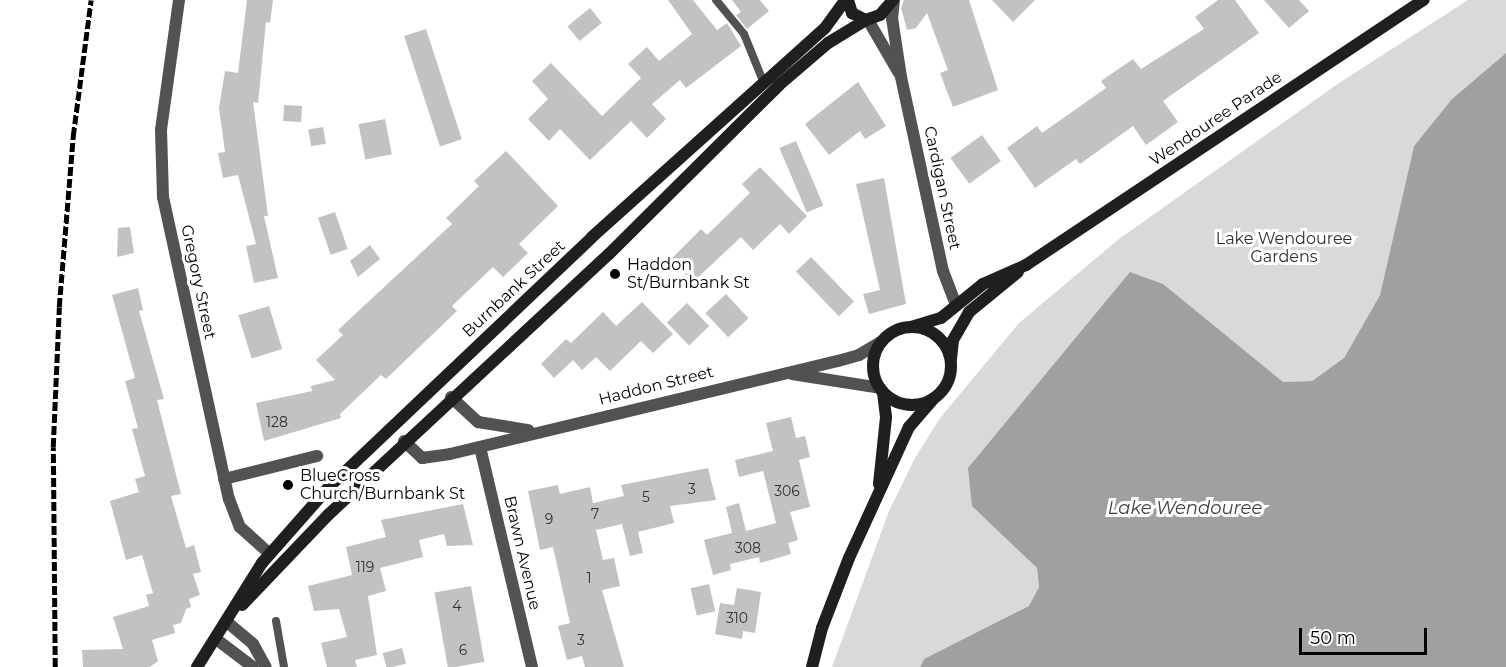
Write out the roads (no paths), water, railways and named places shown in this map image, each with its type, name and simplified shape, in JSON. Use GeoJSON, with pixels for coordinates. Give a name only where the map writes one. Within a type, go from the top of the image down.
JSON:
{"type":"FeatureCollection","features":[{"type":"Feature","properties":{"kind":"main road","name":"Burnbank Street"},"geometry":{"type":"LineString","coordinates":[[197,667],[269,553],[438,382],[763,81],[830,22],[847,0]]}},
{"type":"Feature","properties":{"kind":"main road"},"geometry":{"type":"LineString","coordinates":[[847,0],[852,13],[867,20]]}},
{"type":"Feature","properties":{"kind":"main road","name":"Burnbank Street"},"geometry":{"type":"LineString","coordinates":[[227,622],[311,531],[451,397],[609,254],[795,71],[828,43],[880,15],[893,0]]}},
{"type":"Feature","properties":{"kind":"main road","name":"Wendouree Parade"},"geometry":{"type":"LineString","coordinates":[[950,363],[953,340],[969,312],[1026,265],[1424,0]]}},
{"type":"Feature","properties":{"kind":"main road","name":"Wendouree Parade"},"geometry":{"type":"LineString","coordinates":[[911,327],[941,318],[983,284],[1026,265]]}},
{"type":"Feature","properties":{"kind":"main road"},"geometry":{"type":"LineString","coordinates":[[812,667],[829,610],[909,427],[946,382],[950,363],[938,337],[911,327],[890,333],[882,341],[873,364],[886,417],[878,497]]}},
{"type":"Feature","properties":{"kind":"main road"},"geometry":{"type":"LineString","coordinates":[[438,382],[451,397]]}},
{"type":"Feature","properties":{"kind":"main road"},"geometry":{"type":"LineString","coordinates":[[881,390],[891,399],[913,405],[934,398]]}},
{"type":"Feature","properties":{"kind":"main road"},"geometry":{"type":"LineString","coordinates":[[399,420],[404,441]]}},
{"type":"Feature","properties":{"kind":"street","name":"Gregory Street"},"geometry":{"type":"LineString","coordinates":[[179,0],[161,130],[163,193],[224,478],[240,527],[269,553]]}},
{"type":"Feature","properties":{"kind":"street","name":"Cardigan Street"},"geometry":{"type":"LineString","coordinates":[[893,0],[892,18],[901,77],[943,271],[956,305]]}},
{"type":"Feature","properties":{"kind":"street","name":"Cardigan Street"},"geometry":{"type":"LineString","coordinates":[[867,20],[901,77]]}},
{"type":"Feature","properties":{"kind":"street","name":"Haddon Street"},"geometry":{"type":"LineString","coordinates":[[404,441],[424,458],[480,447],[542,429],[859,355],[882,341]]}},
{"type":"Feature","properties":{"kind":"street","name":"Haddon Street"},"geometry":{"type":"LineString","coordinates":[[779,373],[830,377],[881,390]]}},
{"type":"Feature","properties":{"kind":"street","name":"Haddon Street"},"geometry":{"type":"LineString","coordinates":[[451,397],[478,422],[512,429],[542,429]]}},
{"type":"Feature","properties":{"kind":"street","name":"Brawn Avenue"},"geometry":{"type":"LineString","coordinates":[[480,447],[532,667]]}},
{"type":"Feature","properties":{"kind":"street"},"geometry":{"type":"LineString","coordinates":[[224,478],[317,456]]}},
{"type":"Feature","properties":{"kind":"street"},"geometry":{"type":"LineString","coordinates":[[227,622],[253,644],[266,667]]}},
{"type":"Feature","properties":{"kind":"street"},"geometry":{"type":"LineString","coordinates":[[216,639],[254,667]]}},
{"type":"Feature","properties":{"kind":"lane"},"geometry":{"type":"LineString","coordinates":[[716,0],[744,34],[763,81]]}},
{"type":"Feature","properties":{"kind":"lane"},"geometry":{"type":"LineString","coordinates":[[276,621],[284,667]]}},
{"type":"Feature","properties":{"kind":"water","name":"Lake Wendouree"},"geometry":{"type":"Polygon","coordinates":[[[1506,53],[1506,667],[920,667],[924,659],[1029,606],[1039,587],[1037,568],[972,506],[968,468],[1130,272],[1163,284],[1283,382],[1312,381],[1344,358],[1380,295],[1414,146],[1452,99],[1506,53]]]}},
{"type":"Feature","properties":{"kind":"railway"},"geometry":{"type":"LineString","coordinates":[[55,667],[53,447],[59,307],[73,136],[91,0]]}},
{"type":"Feature","properties":{"kind":"place","name":"Haddon St/Burnbank St"},"geometry":{"type":"Point","coordinates":[615,274]}},
{"type":"Feature","properties":{"kind":"place","name":"BlueCross Church/Burnbank St"},"geometry":{"type":"Point","coordinates":[288,485]}},
{"type":"Feature","properties":{"kind":"park label","name":"Lake Wendouree Gardens"},"geometry":{"type":"Point","coordinates":[1284,248]}}]}
